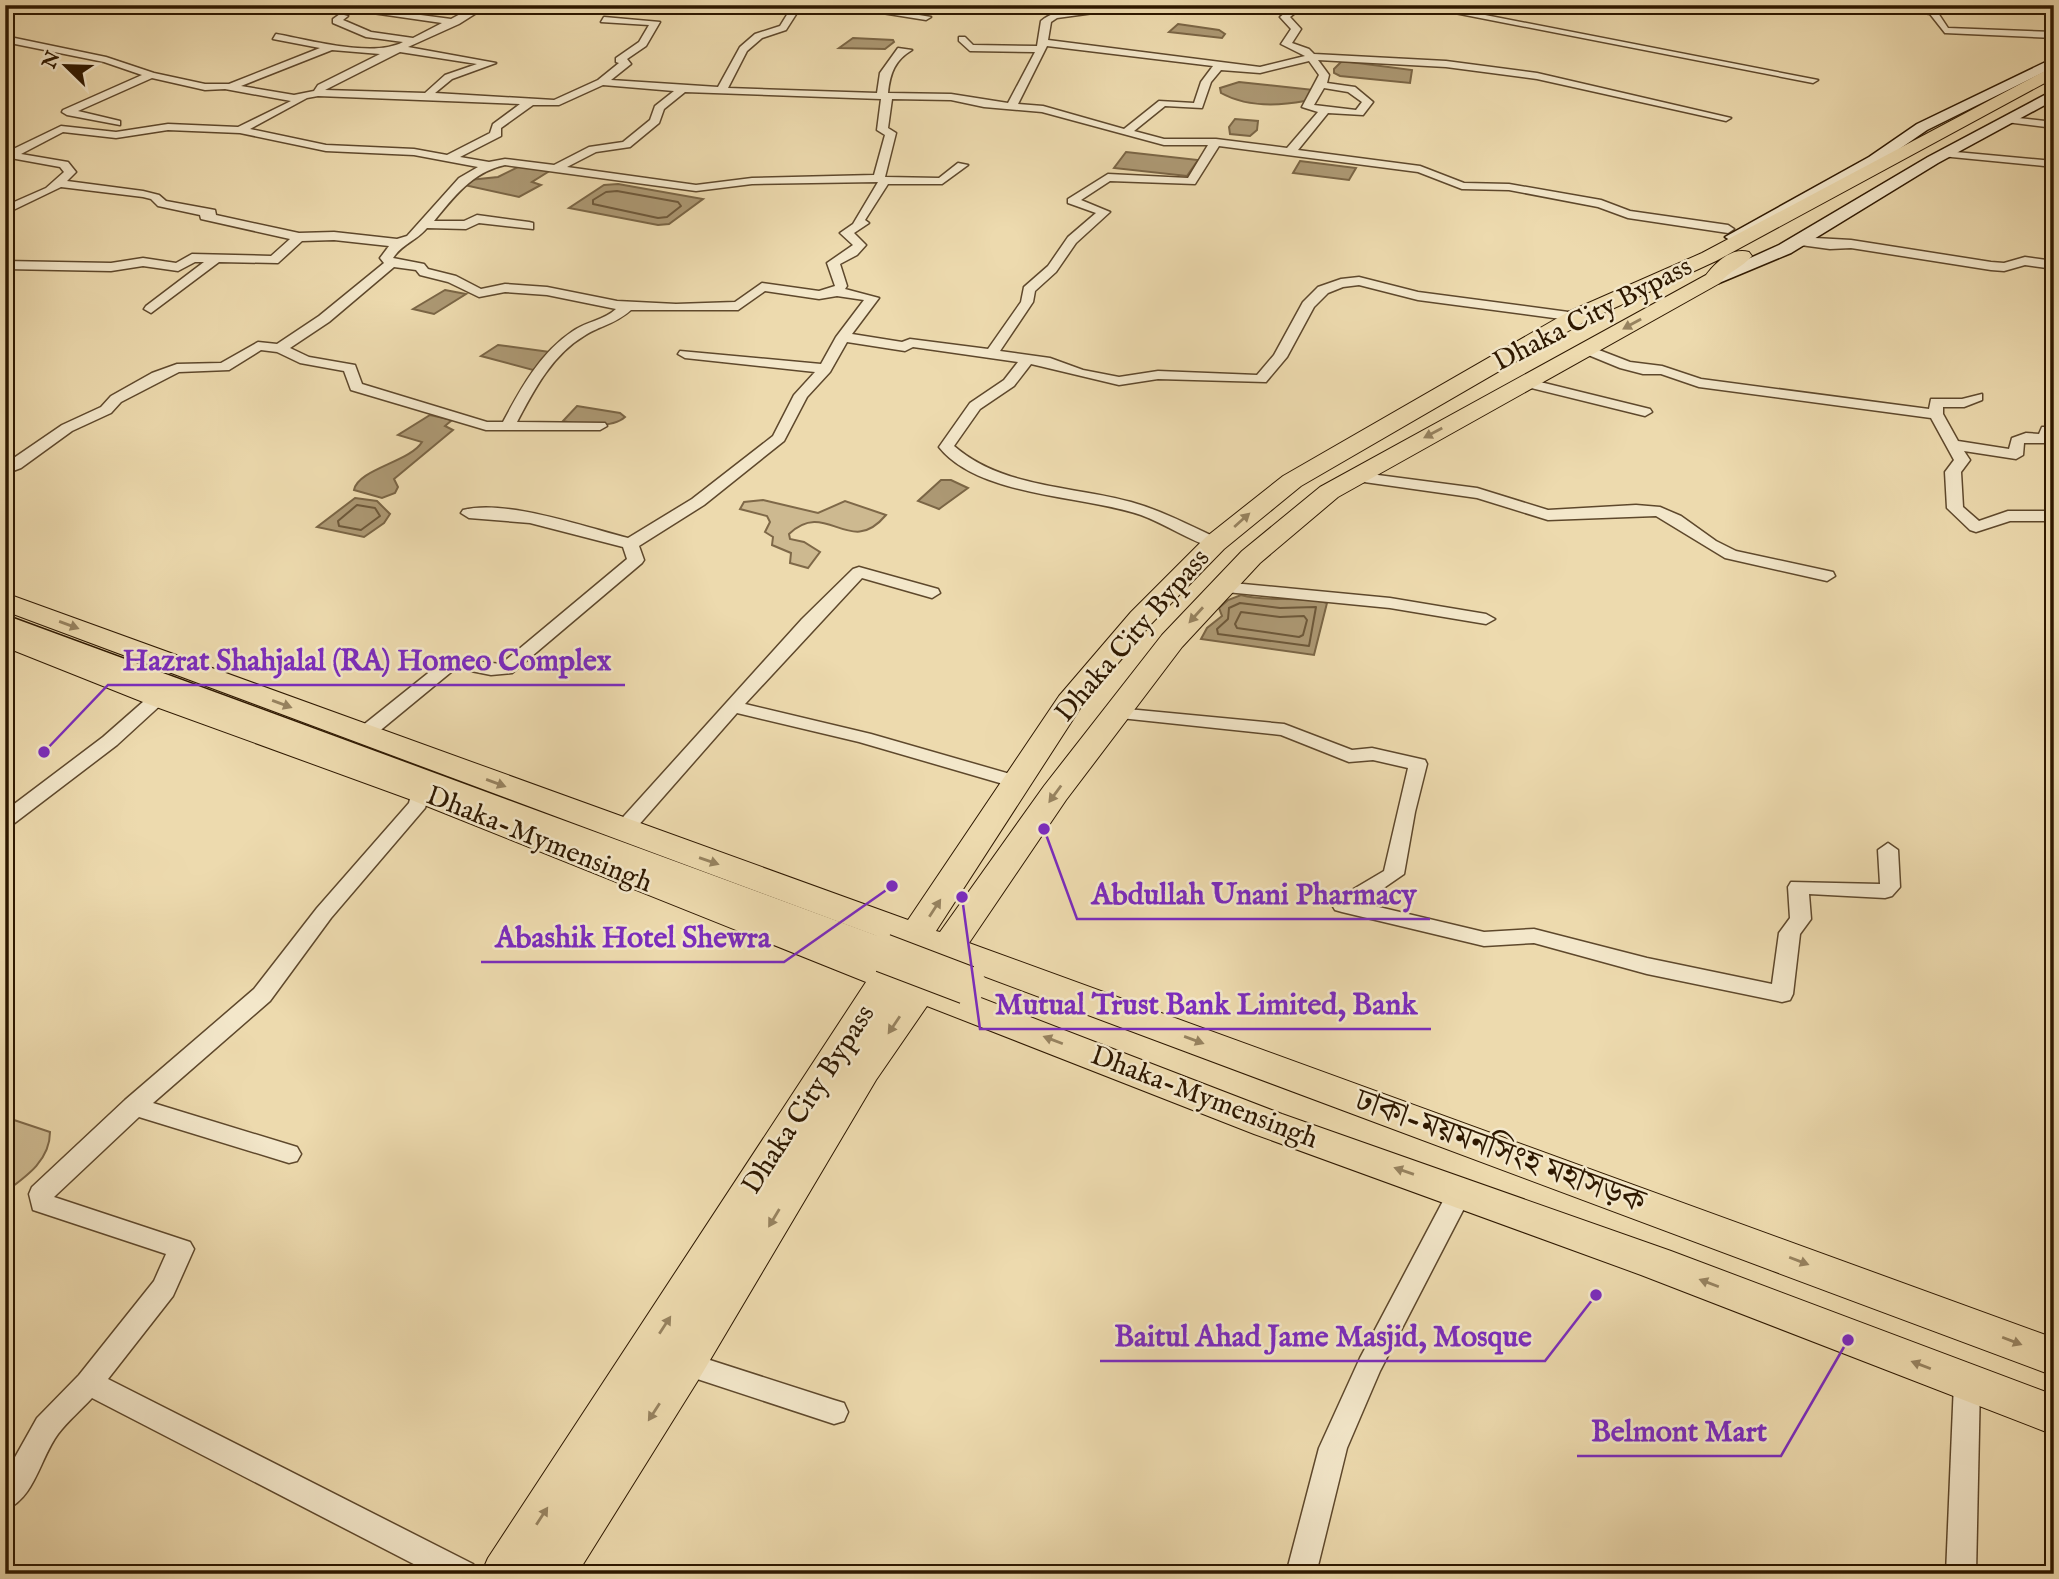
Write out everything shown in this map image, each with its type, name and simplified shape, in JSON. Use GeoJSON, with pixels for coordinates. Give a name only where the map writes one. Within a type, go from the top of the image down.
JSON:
{"type":"FeatureCollection","features":[{"type":"Feature","properties":{"kind":"highway","name":"Dhaka City Bypass"},"geometry":{"type":"LineString","coordinates":[[910,961],[1055,793],[1172,641],[1222,587],[1290,523],[1329,492],[1586,349],[1701,271],[1709,257],[2054,71]]}},
{"type":"Feature","properties":{"kind":"highway","name":"Dhaka City Bypass"},"geometry":{"type":"LineString","coordinates":[[505,1574],[910,961],[1017,782],[1069,702],[1141,618],[1215,543],[1253,510],[1303,474],[1576,317],[1701,271],[1722,267],[2054,87]]}},
{"type":"Feature","properties":{"kind":"highway","name":"Dhaka-Mymensingh"},"geometry":{"type":"LineString","coordinates":[[5,601],[622,831],[1268,1124],[1461,1191],[2054,1415]]}},
{"type":"Feature","properties":{"kind":"highway"},"geometry":{"type":"LineString","coordinates":[[5,624],[528,822],[910,961],[967,985]]}},
{"type":"Feature","properties":{"kind":"highway","name":"Dhaka-Mymensingh"},"geometry":{"type":"LineString","coordinates":[[5,637],[158,698],[420,792],[910,961]]}},
{"type":"Feature","properties":{"kind":"highway"},"geometry":{"type":"LineString","coordinates":[[550,1574],[685,1364],[863,1070],[910,961]]}},
{"type":"Feature","properties":{"kind":"highway","name":"ঢাকা-ময়মনসিংহ মহাসড়ক"},"geometry":{"type":"LineString","coordinates":[[910,961],[2054,1357]]}},
{"type":"Feature","properties":{"kind":"main road"},"geometry":{"type":"LineString","coordinates":[[1701,271],[1922,127],[2054,62]]}},
{"type":"Feature","properties":{"kind":"main road"},"geometry":{"type":"LineString","coordinates":[[1701,271],[1762,260],[2054,94]]}},
{"type":"Feature","properties":{"kind":"street"},"geometry":{"type":"LineString","coordinates":[[321,5],[456,22]]}},
{"type":"Feature","properties":{"kind":"street"},"geometry":{"type":"LineString","coordinates":[[318,93],[322,87],[456,22],[485,5]]}},
{"type":"Feature","properties":{"kind":"street"},"geometry":{"type":"LineString","coordinates":[[722,90],[737,58],[751,42],[764,31],[783,27],[798,5]]}},
{"type":"Feature","properties":{"kind":"street"},"geometry":{"type":"LineString","coordinates":[[836,5],[926,17]]}},
{"type":"Feature","properties":{"kind":"street"},"geometry":{"type":"LineString","coordinates":[[1013,106],[1041,46],[1046,21],[1054,15],[1096,8],[1115,11],[1148,5]]}},
{"type":"Feature","properties":{"kind":"street"},"geometry":{"type":"LineString","coordinates":[[1301,5],[1285,17],[1296,29],[1286,44],[1306,51],[1324,75],[1321,85],[1306,105],[1325,110],[1359,113],[1368,102],[1351,89],[1321,85]]}},
{"type":"Feature","properties":{"kind":"street"},"geometry":{"type":"LineString","coordinates":[[1418,5],[1814,80]]}},
{"type":"Feature","properties":{"kind":"street"},"geometry":{"type":"LineString","coordinates":[[1872,5],[1933,12],[1944,30],[2054,35]]}},
{"type":"Feature","properties":{"kind":"street"},"geometry":{"type":"LineString","coordinates":[[343,16],[336,22],[355,32],[417,41]]}},
{"type":"Feature","properties":{"kind":"street"},"geometry":{"type":"LineString","coordinates":[[240,130],[318,93],[555,103],[602,82],[627,62],[619,60],[643,44],[655,22],[604,20]]}},
{"type":"Feature","properties":{"kind":"street"},"geometry":{"type":"LineString","coordinates":[[276,37],[331,47],[396,51],[491,63],[440,81],[428,96]]}},
{"type":"Feature","properties":{"kind":"street"},"geometry":{"type":"LineString","coordinates":[[5,39],[106,60],[151,75],[205,87],[230,87],[303,98]]}},
{"type":"Feature","properties":{"kind":"street"},"geometry":{"type":"LineString","coordinates":[[962,39],[970,48],[1041,46],[1260,71],[1311,57],[1446,64],[1537,76],[1726,118]]}},
{"type":"Feature","properties":{"kind":"street"},"geometry":{"type":"LineString","coordinates":[[230,87],[264,70],[303,59],[331,47]]}},
{"type":"Feature","properties":{"kind":"street"},"geometry":{"type":"LineString","coordinates":[[837,292],[841,286],[833,263],[853,252],[860,244],[846,233],[863,223],[858,222],[882,179],[891,133],[882,130],[885,74],[901,50],[907,50]]}},
{"type":"Feature","properties":{"kind":"street"},"geometry":{"type":"LineString","coordinates":[[1127,132],[1163,103],[1198,106],[1206,82],[1221,67]]}},
{"type":"Feature","properties":{"kind":"street"},"geometry":{"type":"LineString","coordinates":[[116,123],[67,112],[151,75]]}},
{"type":"Feature","properties":{"kind":"street"},"geometry":{"type":"LineString","coordinates":[[602,82],[683,89],[951,97],[1043,109],[1074,120],[1164,142],[1216,142],[1420,169],[1462,186],[1509,187],[1601,204],[1628,214],[1728,229]]}},
{"type":"Feature","properties":{"kind":"street"},"geometry":{"type":"LineString","coordinates":[[555,169],[593,149],[626,145],[655,121],[659,108],[683,89]]}},
{"type":"Feature","properties":{"kind":"street"},"geometry":{"type":"LineString","coordinates":[[448,159],[497,134],[494,132],[497,126],[530,102]]}},
{"type":"Feature","properties":{"kind":"street"},"geometry":{"type":"LineString","coordinates":[[1290,152],[1325,110]]}},
{"type":"Feature","properties":{"kind":"street"},"geometry":{"type":"LineString","coordinates":[[2010,120],[2054,125]]}},
{"type":"Feature","properties":{"kind":"street"},"geometry":{"type":"LineString","coordinates":[[5,211],[50,190],[70,172],[64,164],[9,155],[61,129],[116,135],[169,127],[240,130],[312,146],[414,152],[489,165],[517,162],[696,188],[752,181],[942,181],[962,165]]}},
{"type":"Feature","properties":{"kind":"street"},"geometry":{"type":"LineString","coordinates":[[991,355],[1027,302],[1029,289],[1052,268],[1072,240],[1104,212],[1072,201],[1108,177],[1191,182],[1216,142]]}},
{"type":"Feature","properties":{"kind":"street"},"geometry":{"type":"LineString","coordinates":[[1945,154],[1983,160],[2054,164]]}},
{"type":"Feature","properties":{"kind":"street"},"geometry":{"type":"LineString","coordinates":[[58,183],[143,194],[155,197],[162,204],[211,213],[205,216],[299,237],[334,236],[397,243],[411,239],[463,180],[489,165]]}},
{"type":"Feature","properties":{"kind":"street"},"geometry":{"type":"LineString","coordinates":[[425,224],[466,225],[477,219],[529,226]]}},
{"type":"Feature","properties":{"kind":"street"},"geometry":{"type":"LineString","coordinates":[[5,265],[111,267],[143,262],[178,267],[192,258],[274,260],[299,237]]}},
{"type":"Feature","properties":{"kind":"street"},"geometry":{"type":"LineString","coordinates":[[1797,241],[1830,245],[1851,244],[1990,266],[2004,267],[2025,261],[2054,265]]}},
{"type":"Feature","properties":{"kind":"street"},"geometry":{"type":"LineString","coordinates":[[397,243],[386,258],[391,263],[420,267],[424,272],[452,279],[479,293],[505,288],[547,291],[627,306],[738,306],[762,286],[819,295],[837,292],[873,298],[843,337],[825,369],[801,395],[779,438],[698,502],[630,544]]}},
{"type":"Feature","properties":{"kind":"street"},"geometry":{"type":"LineString","coordinates":[[151,309],[216,259]]}},
{"type":"Feature","properties":{"kind":"street"},"geometry":{"type":"LineString","coordinates":[[280,348],[324,319],[391,263]]}},
{"type":"Feature","properties":{"kind":"street"},"geometry":{"type":"LineString","coordinates":[[843,337],[905,347],[910,343],[1050,362],[1079,373],[1119,381],[1158,375],[1261,379],[1280,357],[1308,304],[1323,290],[1341,283],[1359,281],[1418,296],[1576,317]]}},
{"type":"Feature","properties":{"kind":"street"},"geometry":{"type":"LineString","coordinates":[[508,425],[527,388],[556,351],[580,332],[612,320],[627,306]]}},
{"type":"Feature","properties":{"kind":"street"},"geometry":{"type":"LineString","coordinates":[[5,470],[67,428],[106,410],[116,399],[157,376],[177,368],[224,367],[258,346],[280,348],[305,360],[350,368],[356,387],[463,421],[486,426],[600,426]]}},
{"type":"Feature","properties":{"kind":"street"},"geometry":{"type":"LineString","coordinates":[[1586,349],[1634,367],[1662,370],[1699,383],[1936,414]]}},
{"type":"Feature","properties":{"kind":"street"},"geometry":{"type":"LineString","coordinates":[[685,354],[825,369]]}},
{"type":"Feature","properties":{"kind":"street"},"geometry":{"type":"LineString","coordinates":[[1027,360],[1009,383],[975,406],[946,447],[950,453],[984,471],[1146,512],[1215,543]]}},
{"type":"Feature","properties":{"kind":"street"},"geometry":{"type":"LineString","coordinates":[[1528,383],[1645,412]]}},
{"type":"Feature","properties":{"kind":"street"},"geometry":{"type":"LineString","coordinates":[[1977,397],[1964,403],[1936,402],[1936,414],[1962,460],[1953,472],[1955,508],[1976,527],[2008,516],[2054,516]]}},
{"type":"Feature","properties":{"kind":"street"},"geometry":{"type":"LineString","coordinates":[[1952,445],[2016,456],[2017,441],[2026,436],[2046,439],[2047,430],[2054,431]]}},
{"type":"Feature","properties":{"kind":"street"},"geometry":{"type":"LineString","coordinates":[[1355,477],[1479,493],[1548,515],[1592,515],[1643,509],[1661,512],[1703,542],[1722,551],[1827,576]]}},
{"type":"Feature","properties":{"kind":"street"},"geometry":{"type":"LineString","coordinates":[[364,734],[453,662],[491,670],[506,669],[636,560],[637,556],[630,544],[544,522],[487,513],[469,513]]}},
{"type":"Feature","properties":{"kind":"street"},"geometry":{"type":"LineString","coordinates":[[622,831],[793,639],[859,572],[932,593]]}},
{"type":"Feature","properties":{"kind":"street"},"geometry":{"type":"LineString","coordinates":[[1222,587],[1390,603],[1486,620]]}},
{"type":"Feature","properties":{"kind":"street"},"geometry":{"type":"LineString","coordinates":[[5,821],[110,741],[158,698]]}},
{"type":"Feature","properties":{"kind":"street"},"geometry":{"type":"LineString","coordinates":[[733,707],[864,738],[1017,782]]}},
{"type":"Feature","properties":{"kind":"street"},"geometry":{"type":"LineString","coordinates":[[1117,713],[1284,730],[1357,757],[1373,754],[1418,764],[1405,812],[1394,874],[1342,905],[1399,921],[1484,939],[1534,936],[1647,966],[1747,988],[1782,994],[1790,933],[1801,919],[1798,887],[1885,891],[1890,887],[1888,850]]}},
{"type":"Feature","properties":{"kind":"street"},"geometry":{"type":"LineString","coordinates":[[5,1497],[22,1475],[47,1427],[89,1383],[164,1288],[181,1250],[42,1203],[41,1194],[133,1106],[262,995],[324,913],[418,804],[420,792]]}},
{"type":"Feature","properties":{"kind":"street"},"geometry":{"type":"LineString","coordinates":[[133,1106],[289,1154]]}},
{"type":"Feature","properties":{"kind":"street"},"geometry":{"type":"LineString","coordinates":[[1301,1574],[1333,1448],[1369,1366],[1461,1191]]}},
{"type":"Feature","properties":{"kind":"street"},"geometry":{"type":"LineString","coordinates":[[685,1364],[834,1412]]}},
{"type":"Feature","properties":{"kind":"street"},"geometry":{"type":"LineString","coordinates":[[89,1383],[463,1574]]}},
{"type":"Feature","properties":{"kind":"street"},"geometry":{"type":"LineString","coordinates":[[1961,1574],[1967,1383]]}},
{"type":"Feature","properties":{"kind":"shaded area"},"geometry":{"type":"Polygon","coordinates":[[[763,500],[818,513],[845,501],[886,515],[873,527],[861,531],[849,531],[815,522],[803,525],[789,534],[790,539],[804,542],[820,552],[808,568],[790,563],[791,553],[772,545],[773,537],[765,532],[770,522],[767,516],[740,509],[744,502],[763,500]]]}},
{"type":"Feature","properties":{"kind":"shaded area"},"geometry":{"type":"Polygon","coordinates":[[[5,1117],[50,1132],[42,1159],[5,1192],[5,1117]]]}},
{"type":"Feature","properties":{"kind":"water"},"geometry":{"type":"Polygon","coordinates":[[[1178,24],[1219,30],[1225,34],[1222,38],[1169,32],[1178,24]]]}},
{"type":"Feature","properties":{"kind":"water"},"geometry":{"type":"Polygon","coordinates":[[[853,38],[894,42],[885,49],[839,48],[853,38]]]}},
{"type":"Feature","properties":{"kind":"water"},"geometry":{"type":"Polygon","coordinates":[[[1342,61],[1412,70],[1410,83],[1340,76],[1334,73],[1334,69],[1342,61]]]}},
{"type":"Feature","properties":{"kind":"water"},"geometry":{"type":"Polygon","coordinates":[[[1239,82],[1314,90],[1305,101],[1284,104],[1251,103],[1221,93],[1220,88],[1239,82]]]}},
{"type":"Feature","properties":{"kind":"water"},"geometry":{"type":"Polygon","coordinates":[[[1235,119],[1258,121],[1257,130],[1250,136],[1230,134],[1229,127],[1235,119]]]}},
{"type":"Feature","properties":{"kind":"water"},"geometry":{"type":"Polygon","coordinates":[[[1126,152],[1198,160],[1187,176],[1114,168],[1126,152]]]}},
{"type":"Feature","properties":{"kind":"water"},"geometry":{"type":"Polygon","coordinates":[[[1300,161],[1356,168],[1349,180],[1293,173],[1300,161]]]}},
{"type":"Feature","properties":{"kind":"water"},"geometry":{"type":"Polygon","coordinates":[[[522,165],[551,170],[532,182],[541,185],[519,197],[464,185],[469,180],[498,177],[522,165]]]}},
{"type":"Feature","properties":{"kind":"water"},"geometry":{"type":"Polygon","coordinates":[[[618,184],[703,199],[669,224],[658,225],[569,208],[604,185],[618,184]]]}},
{"type":"Feature","properties":{"kind":"water"},"geometry":{"type":"Polygon","coordinates":[[[445,290],[466,294],[434,314],[413,309],[445,290]]]}},
{"type":"Feature","properties":{"kind":"water"},"geometry":{"type":"Polygon","coordinates":[[[498,345],[550,352],[533,370],[481,356],[498,345]]]}},
{"type":"Feature","properties":{"kind":"water"},"geometry":{"type":"Polygon","coordinates":[[[577,406],[620,413],[625,417],[604,425],[563,421],[577,406]]]}},
{"type":"Feature","properties":{"kind":"water"},"geometry":{"type":"Polygon","coordinates":[[[430,415],[452,420],[445,426],[453,430],[394,479],[398,487],[395,493],[382,498],[354,490],[365,476],[416,449],[422,442],[398,435],[430,415]]]}},
{"type":"Feature","properties":{"kind":"water"},"geometry":{"type":"Polygon","coordinates":[[[941,480],[951,480],[968,488],[939,509],[918,501],[941,480]]]}},
{"type":"Feature","properties":{"kind":"water"},"geometry":{"type":"Polygon","coordinates":[[[355,498],[377,501],[390,514],[384,523],[364,537],[317,527],[355,498]]]}},
{"type":"Feature","properties":{"kind":"water"},"geometry":{"type":"Polygon","coordinates":[[[1241,595],[1327,603],[1314,655],[1201,639],[1207,628],[1222,616],[1219,608],[1228,600],[1241,595]]]}},
{"type":"Feature","properties":{"kind":"place","name":"Hazrat Shahjalal (RA) Homeo Complex"},"geometry":{"type":"Point","coordinates":[44,752]}},
{"type":"Feature","properties":{"kind":"place","name":"Abdullah Unani Pharmacy"},"geometry":{"type":"Point","coordinates":[1044,829]}},
{"type":"Feature","properties":{"kind":"place","name":"Abashik Hotel Shewra"},"geometry":{"type":"Point","coordinates":[892,886]}},
{"type":"Feature","properties":{"kind":"place","name":"Mutual Trust Bank Limited, Bank"},"geometry":{"type":"Point","coordinates":[962,897]}},
{"type":"Feature","properties":{"kind":"place","name":"Baitul Ahad Jame Masjid, Mosque"},"geometry":{"type":"Point","coordinates":[1596,1295]}},
{"type":"Feature","properties":{"kind":"place","name":"Belmont Mart"},"geometry":{"type":"Point","coordinates":[1848,1340]}}]}
